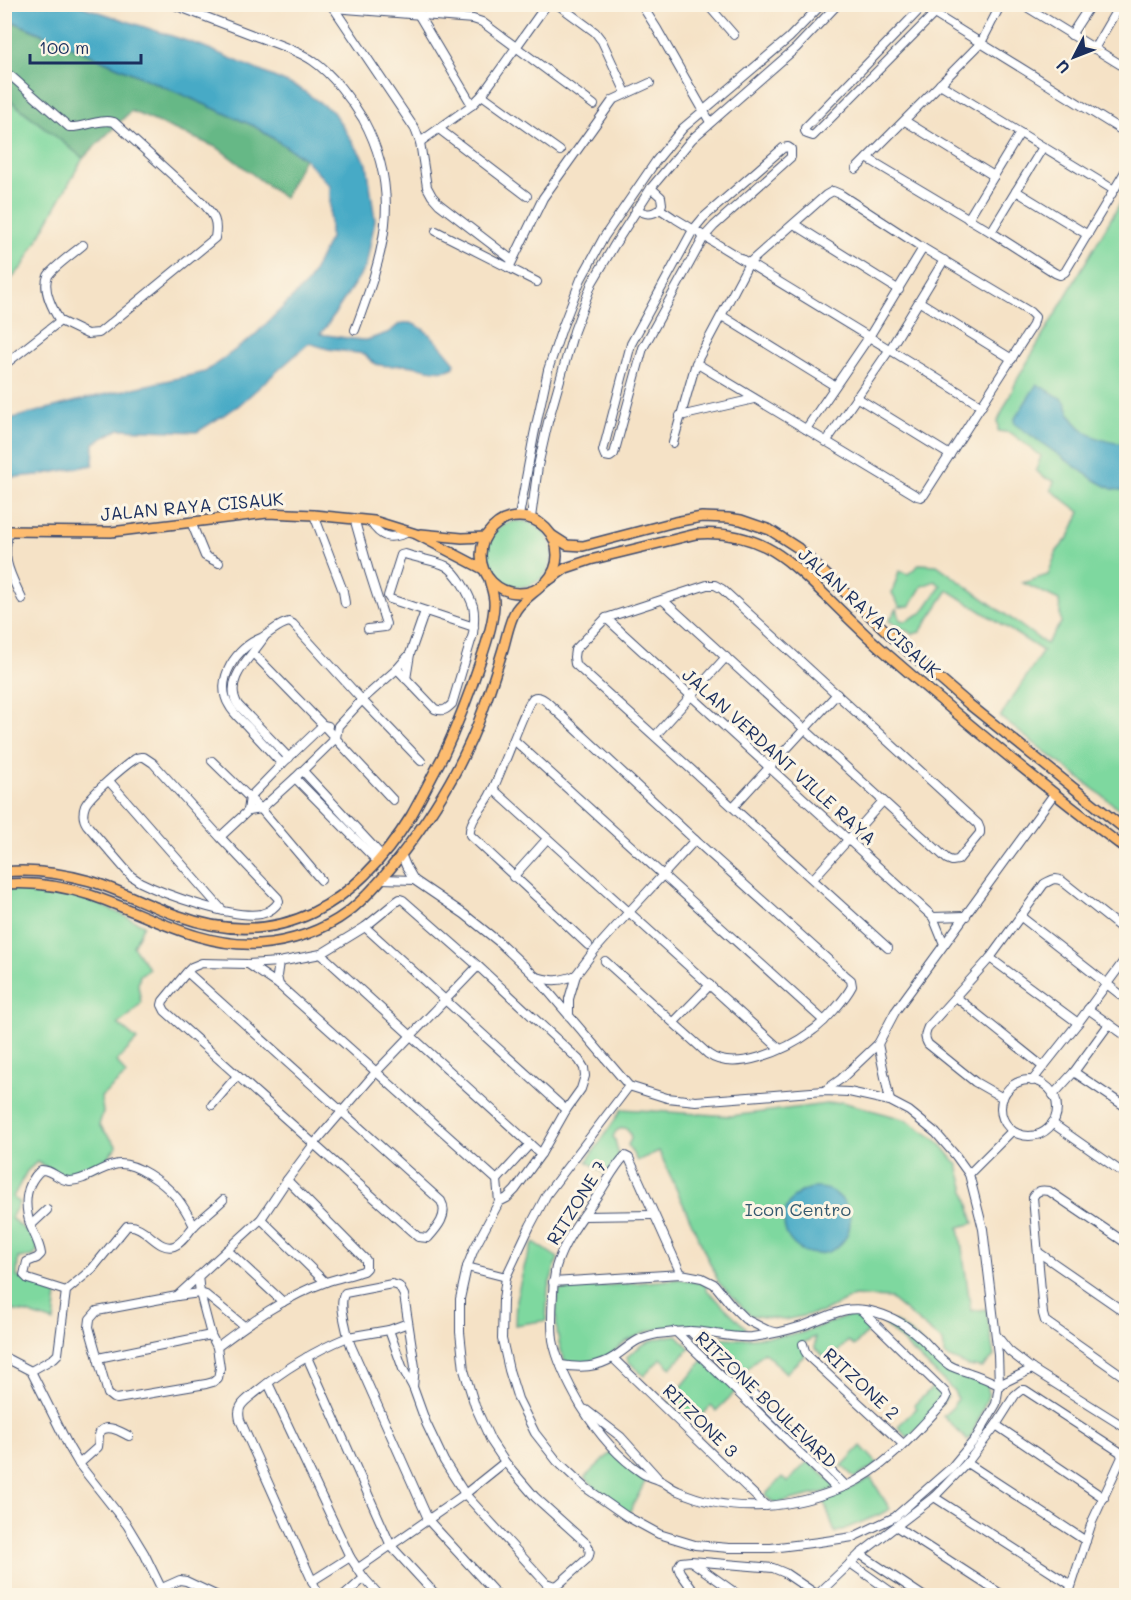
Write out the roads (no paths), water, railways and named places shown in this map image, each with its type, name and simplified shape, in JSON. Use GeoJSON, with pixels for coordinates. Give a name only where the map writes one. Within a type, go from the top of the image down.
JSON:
{"type":"FeatureCollection","features":[{"type":"Feature","properties":{"kind":"main road","name":"JALAN RAYA CISAUK"},"geometry":{"type":"LineString","coordinates":[[7,531],[111,532],[267,513],[354,518],[413,533],[462,538],[484,537]]}},
{"type":"Feature","properties":{"kind":"main road"},"geometry":{"type":"LineString","coordinates":[[4,872],[43,873],[92,882],[205,925],[242,930],[287,924],[340,897],[357,883],[379,858],[411,816],[451,739],[472,686],[492,619],[494,595],[483,569],[480,553],[484,537],[493,526],[505,519],[519,516],[531,518],[543,525],[553,536],[557,551],[556,566],[549,580],[522,603],[512,617],[486,701],[449,785],[424,824],[382,879],[346,913],[313,931],[296,937],[268,943],[235,944],[202,938],[74,890],[33,884],[4,884]]}},
{"type":"Feature","properties":{"kind":"main road","name":"JALAN RAYA CISAUK"},"geometry":{"type":"LineString","coordinates":[[553,536],[567,545],[583,546],[702,517],[741,520],[779,534],[798,548],[916,659],[1126,830]]}},
{"type":"Feature","properties":{"kind":"main road","name":"JALAN RAYA CISAUK"},"geometry":{"type":"LineString","coordinates":[[413,533],[483,569]]}},
{"type":"Feature","properties":{"kind":"main road","name":"JALAN RAYA CISAUK"},"geometry":{"type":"LineString","coordinates":[[549,580],[566,568],[590,560],[696,534],[734,535],[757,543],[791,564],[887,653],[982,735],[1126,849]]}},
{"type":"Feature","properties":{"kind":"main road"},"geometry":{"type":"LineString","coordinates":[[489,579],[497,587],[518,594],[539,588]]}},
{"type":"Feature","properties":{"kind":"main road"},"geometry":{"type":"LineString","coordinates":[[411,816],[424,824]]}},
{"type":"Feature","properties":{"kind":"main road"},"geometry":{"type":"LineString","coordinates":[[306,916],[313,931]]}},
{"type":"Feature","properties":{"kind":"street"},"geometry":{"type":"LineString","coordinates":[[172,4],[312,60],[354,103],[380,157],[387,210],[384,239],[368,296],[355,330]]}},
{"type":"Feature","properties":{"kind":"street"},"geometry":{"type":"LineString","coordinates":[[420,142],[472,105],[482,95],[547,4]]}},
{"type":"Feature","properties":{"kind":"street"},"geometry":{"type":"LineString","coordinates":[[557,4],[595,32],[602,41],[626,93]]}},
{"type":"Feature","properties":{"kind":"street"},"geometry":{"type":"LineString","coordinates":[[641,4],[710,122]]}},
{"type":"Feature","properties":{"kind":"street"},"geometry":{"type":"LineString","coordinates":[[707,4],[734,35]]}},
{"type":"Feature","properties":{"kind":"street"},"geometry":{"type":"LineString","coordinates":[[519,516],[546,381],[562,328],[580,279],[610,227],[656,161],[684,128],[753,69],[822,4]]}},
{"type":"Feature","properties":{"kind":"street"},"geometry":{"type":"LineString","coordinates":[[531,518],[538,466],[548,422],[574,331],[592,283],[636,209],[681,151],[710,122],[796,48],[838,4]]}},
{"type":"Feature","properties":{"kind":"street"},"geometry":{"type":"LineString","coordinates":[[939,4],[934,14],[813,136],[807,134],[805,128],[922,6],[934,14],[1126,133]]}},
{"type":"Feature","properties":{"kind":"street"},"geometry":{"type":"LineString","coordinates":[[856,170],[981,43],[1001,4]]}},
{"type":"Feature","properties":{"kind":"street"},"geometry":{"type":"LineString","coordinates":[[1022,4],[1126,68]]}},
{"type":"Feature","properties":{"kind":"street"},"geometry":{"type":"LineString","coordinates":[[1071,35],[1091,4]]}},
{"type":"Feature","properties":{"kind":"street"},"geometry":{"type":"LineString","coordinates":[[332,6],[473,19],[482,22],[594,105]]}},
{"type":"Feature","properties":{"kind":"street"},"geometry":{"type":"LineString","coordinates":[[332,6],[415,129],[420,142],[427,187],[432,196],[511,264],[537,282]]}},
{"type":"Feature","properties":{"kind":"street"},"geometry":{"type":"LineString","coordinates":[[1094,49],[1120,7]]}},
{"type":"Feature","properties":{"kind":"street"},"geometry":{"type":"LineString","coordinates":[[418,14],[472,105]]}},
{"type":"Feature","properties":{"kind":"street"},"geometry":{"type":"LineString","coordinates":[[4,73],[11,76],[69,126],[76,127],[106,120],[114,122],[203,203],[217,226],[215,238],[99,333],[87,334],[60,321],[51,308],[46,283],[49,274],[83,245]]}},
{"type":"Feature","properties":{"kind":"street"},"geometry":{"type":"LineString","coordinates":[[511,264],[543,198],[613,100],[650,83]]}},
{"type":"Feature","properties":{"kind":"street"},"geometry":{"type":"LineString","coordinates":[[940,84],[1114,190]]}},
{"type":"Feature","properties":{"kind":"street"},"geometry":{"type":"LineString","coordinates":[[482,95],[560,151]]}},
{"type":"Feature","properties":{"kind":"street"},"geometry":{"type":"LineString","coordinates":[[905,121],[994,176]]}},
{"type":"Feature","properties":{"kind":"street"},"geometry":{"type":"LineString","coordinates":[[439,129],[527,196]]}},
{"type":"Feature","properties":{"kind":"street"},"geometry":{"type":"LineString","coordinates":[[968,219],[1020,133]]}},
{"type":"Feature","properties":{"kind":"street"},"geometry":{"type":"LineString","coordinates":[[991,232],[1043,147]]}},
{"type":"Feature","properties":{"kind":"street"},"geometry":{"type":"LineString","coordinates":[[783,148],[790,148],[791,157],[704,237],[643,348],[614,454],[607,457],[603,451],[631,344],[693,230],[703,218],[783,148]]}},
{"type":"Feature","properties":{"kind":"street"},"geometry":{"type":"LineString","coordinates":[[867,158],[1060,275],[1065,272],[1126,170]]}},
{"type":"Feature","properties":{"kind":"street"},"geometry":{"type":"LineString","coordinates":[[636,209],[650,214],[660,209],[661,197],[651,188]]}},
{"type":"Feature","properties":{"kind":"street"},"geometry":{"type":"LineString","coordinates":[[673,443],[696,363],[749,263],[833,191],[1034,315],[1035,322],[924,495],[919,497],[696,363]]}},
{"type":"Feature","properties":{"kind":"street"},"geometry":{"type":"LineString","coordinates":[[1016,191],[1088,235]]}},
{"type":"Feature","properties":{"kind":"street"},"geometry":{"type":"LineString","coordinates":[[660,209],[982,406]]}},
{"type":"Feature","properties":{"kind":"street"},"geometry":{"type":"LineString","coordinates":[[794,224],[899,290]]}},
{"type":"Feature","properties":{"kind":"street"},"geometry":{"type":"LineString","coordinates":[[436,231],[511,264]]}},
{"type":"Feature","properties":{"kind":"street"},"geometry":{"type":"LineString","coordinates":[[806,429],[869,337],[923,248]]}},
{"type":"Feature","properties":{"kind":"street"},"geometry":{"type":"LineString","coordinates":[[826,442],[890,349],[944,260]]}},
{"type":"Feature","properties":{"kind":"street"},"geometry":{"type":"LineString","coordinates":[[920,302],[1012,359]]}},
{"type":"Feature","properties":{"kind":"street"},"geometry":{"type":"LineString","coordinates":[[722,316],[835,386]]}},
{"type":"Feature","properties":{"kind":"street"},"geometry":{"type":"LineString","coordinates":[[4,365],[60,321]]}},
{"type":"Feature","properties":{"kind":"street"},"geometry":{"type":"LineString","coordinates":[[562,328],[574,331]]}},
{"type":"Feature","properties":{"kind":"street"},"geometry":{"type":"LineString","coordinates":[[631,344],[643,348]]}},
{"type":"Feature","properties":{"kind":"street"},"geometry":{"type":"LineString","coordinates":[[856,398],[950,455]]}},
{"type":"Feature","properties":{"kind":"street"},"geometry":{"type":"LineString","coordinates":[[680,416],[754,399]]}},
{"type":"Feature","properties":{"kind":"street"},"geometry":{"type":"LineString","coordinates":[[314,515],[343,591],[345,603]]}},
{"type":"Feature","properties":{"kind":"street"},"geometry":{"type":"LineString","coordinates":[[354,518],[386,624],[385,627],[368,629]]}},
{"type":"Feature","properties":{"kind":"street"},"geometry":{"type":"LineString","coordinates":[[191,522],[205,556],[219,563]]}},
{"type":"Feature","properties":{"kind":"street"},"geometry":{"type":"LineString","coordinates":[[7,531],[7,563],[22,599]]}},
{"type":"Feature","properties":{"kind":"street"},"geometry":{"type":"LineString","coordinates":[[397,669],[435,709],[441,711],[446,709],[452,704],[474,627],[473,607],[466,591],[459,579],[447,567],[405,554],[401,555],[388,596],[390,599],[474,627]]}},
{"type":"Feature","properties":{"kind":"street"},"geometry":{"type":"LineString","coordinates":[[663,600],[950,861],[958,860],[980,833],[978,824],[715,585],[707,585],[606,618],[575,650],[575,664],[888,948]]}},
{"type":"Feature","properties":{"kind":"street"},"geometry":{"type":"LineString","coordinates":[[406,680],[410,654],[425,611]]}},
{"type":"Feature","properties":{"kind":"street","name":"JALAN VERDANT VILLE RAYA"},"geometry":{"type":"LineString","coordinates":[[606,618],[933,917],[944,944]]}},
{"type":"Feature","properties":{"kind":"street"},"geometry":{"type":"LineString","coordinates":[[282,764],[225,694],[227,674],[231,664],[245,647],[289,622],[421,762]]}},
{"type":"Feature","properties":{"kind":"street"},"geometry":{"type":"LineString","coordinates":[[265,636],[238,673],[234,691],[234,707],[289,758]]}},
{"type":"Feature","properties":{"kind":"street"},"geometry":{"type":"LineString","coordinates":[[253,653],[393,800]]}},
{"type":"Feature","properties":{"kind":"street"},"geometry":{"type":"LineString","coordinates":[[220,837],[248,811],[261,809],[303,771],[336,738],[338,726],[410,654]]}},
{"type":"Feature","properties":{"kind":"street"},"geometry":{"type":"LineString","coordinates":[[655,736],[726,657]]}},
{"type":"Feature","properties":{"kind":"street"},"geometry":{"type":"LineString","coordinates":[[733,807],[837,694]]}},
{"type":"Feature","properties":{"kind":"street"},"geometry":{"type":"LineString","coordinates":[[588,945],[470,835],[471,826],[493,789],[528,703],[538,697],[543,699],[851,980],[852,986],[824,1021],[812,1031],[780,1049],[750,1059],[724,1062],[708,1054],[605,961]]}},
{"type":"Feature","properties":{"kind":"street"},"geometry":{"type":"LineString","coordinates":[[248,811],[250,797],[323,725],[338,726]]}},
{"type":"Feature","properties":{"kind":"street"},"geometry":{"type":"LineString","coordinates":[[514,740],[824,1021]]}},
{"type":"Feature","properties":{"kind":"street"},"geometry":{"type":"LineString","coordinates":[[144,757],[153,763],[220,837],[279,901],[271,910],[261,914],[234,913],[202,906],[148,886],[131,876],[87,825],[83,812],[88,801],[109,781],[136,758],[144,757]]}},
{"type":"Feature","properties":{"kind":"street"},"geometry":{"type":"LineString","coordinates":[[212,761],[250,797],[321,879]]}},
{"type":"Feature","properties":{"kind":"street"},"geometry":{"type":"LineString","coordinates":[[303,771],[363,842]]}},
{"type":"Feature","properties":{"kind":"street"},"geometry":{"type":"LineString","coordinates":[[295,778],[379,858]]}},
{"type":"Feature","properties":{"kind":"street"},"geometry":{"type":"LineString","coordinates":[[109,781],[222,910]]}},
{"type":"Feature","properties":{"kind":"street"},"geometry":{"type":"LineString","coordinates":[[493,789],[780,1049]]}},
{"type":"Feature","properties":{"kind":"street"},"geometry":{"type":"LineString","coordinates":[[824,1091],[841,1079],[878,1044],[894,1012],[1054,794]]}},
{"type":"Feature","properties":{"kind":"street"},"geometry":{"type":"LineString","coordinates":[[813,879],[883,801]]}},
{"type":"Feature","properties":{"kind":"street"},"geometry":{"type":"LineString","coordinates":[[513,877],[548,839]]}},
{"type":"Feature","properties":{"kind":"street"},"geometry":{"type":"LineString","coordinates":[[569,1016],[570,992],[576,975],[594,951],[695,840]]}},
{"type":"Feature","properties":{"kind":"street"},"geometry":{"type":"LineString","coordinates":[[401,854],[414,879],[499,942],[536,977],[629,1086],[667,1098],[696,1101],[824,1091],[849,1092],[890,1101],[909,1111],[936,1134],[956,1156],[969,1174],[983,1229],[996,1334],[999,1386],[996,1404],[976,1438],[951,1467],[895,1517],[853,1537],[819,1542],[771,1548],[696,1545],[659,1534],[586,1488],[557,1461],[536,1433],[518,1399],[502,1339],[506,1277],[548,1194],[629,1086]]}},
{"type":"Feature","properties":{"kind":"street"},"geometry":{"type":"LineString","coordinates":[[382,879],[414,879]]}},
{"type":"Feature","properties":{"kind":"street"},"geometry":{"type":"LineString","coordinates":[[1003,1098],[975,1083],[932,1047],[926,1040],[925,1034],[928,1027],[990,958],[1044,884],[1052,880],[1058,879],[1126,932]]}},
{"type":"Feature","properties":{"kind":"street"},"geometry":{"type":"LineString","coordinates":[[188,972],[441,1201],[445,1209],[444,1214],[430,1236],[425,1239],[418,1238],[163,1008],[163,1001],[192,967],[202,963],[279,962],[321,954],[365,927],[397,900],[402,899],[478,966],[579,1060],[584,1068],[584,1083],[541,1154],[514,1190],[507,1198],[499,1202]]}},
{"type":"Feature","properties":{"kind":"street"},"geometry":{"type":"LineString","coordinates":[[933,917],[966,916]]}},
{"type":"Feature","properties":{"kind":"street"},"geometry":{"type":"LineString","coordinates":[[1020,916],[1126,999]]}},
{"type":"Feature","properties":{"kind":"street"},"geometry":{"type":"LineString","coordinates":[[365,927],[566,1110]]}},
{"type":"Feature","properties":{"kind":"street"},"geometry":{"type":"LineString","coordinates":[[321,954],[541,1154]]}},
{"type":"Feature","properties":{"kind":"street"},"geometry":{"type":"LineString","coordinates":[[990,958],[1078,1023]]}},
{"type":"Feature","properties":{"kind":"street"},"geometry":{"type":"LineString","coordinates":[[1032,1081],[1126,958]]}},
{"type":"Feature","properties":{"kind":"street"},"geometry":{"type":"LineString","coordinates":[[279,962],[277,976],[279,985]]}},
{"type":"Feature","properties":{"kind":"street"},"geometry":{"type":"LineString","coordinates":[[248,964],[279,985],[497,1180],[499,1202],[474,1249],[467,1267],[460,1299],[459,1332],[464,1370],[491,1441],[505,1462],[535,1497],[590,1549],[590,1555],[559,1584],[555,1586],[546,1583],[465,1494],[444,1461],[426,1424],[389,1330]]}},
{"type":"Feature","properties":{"kind":"street"},"geometry":{"type":"LineString","coordinates":[[177,1296],[261,1219],[314,1144],[376,1072],[478,966]]}},
{"type":"Feature","properties":{"kind":"street"},"geometry":{"type":"LineString","coordinates":[[536,977],[554,981],[576,975]]}},
{"type":"Feature","properties":{"kind":"street"},"geometry":{"type":"LineString","coordinates":[[674,1022],[710,985]]}},
{"type":"Feature","properties":{"kind":"street"},"geometry":{"type":"LineString","coordinates":[[956,997],[1042,1066]]}},
{"type":"Feature","properties":{"kind":"street"},"geometry":{"type":"LineString","coordinates":[[1088,1009],[1126,1036]]}},
{"type":"Feature","properties":{"kind":"street"},"geometry":{"type":"LineString","coordinates":[[1053,1095],[1074,1072],[1109,1024]]}},
{"type":"Feature","properties":{"kind":"street"},"geometry":{"type":"LineString","coordinates":[[878,1044],[890,1101]]}},
{"type":"Feature","properties":{"kind":"street"},"geometry":{"type":"LineString","coordinates":[[1074,1072],[1126,1107]]}},
{"type":"Feature","properties":{"kind":"street"},"geometry":{"type":"LineString","coordinates":[[212,1105],[237,1076]]}},
{"type":"Feature","properties":{"kind":"street"},"geometry":{"type":"LineString","coordinates":[[1023,1081],[1041,1083],[1053,1095],[1057,1110],[1052,1124],[1037,1135],[1024,1136],[1012,1131],[1001,1113],[1003,1098],[1014,1084],[1023,1081]]}},
{"type":"Feature","properties":{"kind":"street"},"geometry":{"type":"LineString","coordinates":[[1052,1124],[1126,1175]]}},
{"type":"Feature","properties":{"kind":"street"},"geometry":{"type":"LineString","coordinates":[[969,1174],[1012,1131]]}},
{"type":"Feature","properties":{"kind":"street"},"geometry":{"type":"LineString","coordinates":[[497,1180],[530,1144]]}},
{"type":"Feature","properties":{"kind":"street","name":"RITZONE 7"},"geometry":{"type":"LineString","coordinates":[[654,1215],[626,1155],[560,1256],[553,1282],[551,1317],[554,1342],[561,1365],[590,1422],[614,1450],[643,1474],[678,1491],[710,1502],[736,1506],[766,1506],[804,1501],[859,1479],[889,1458],[947,1397],[945,1392],[861,1310]]}},
{"type":"Feature","properties":{"kind":"street"},"geometry":{"type":"LineString","coordinates":[[66,1291],[25,1277],[27,1263],[41,1253],[31,1225],[27,1192],[33,1179],[41,1170],[71,1181],[111,1165],[125,1164],[135,1167],[164,1185],[177,1198],[194,1226]]}},
{"type":"Feature","properties":{"kind":"street"},"geometry":{"type":"LineString","coordinates":[[217,1347],[244,1326],[283,1302],[325,1282],[363,1271],[367,1265],[366,1260],[287,1180]]}},
{"type":"Feature","properties":{"kind":"street"},"geometry":{"type":"LineString","coordinates":[[1126,1243],[1049,1191],[1035,1192],[1033,1197],[1045,1321],[1126,1378]]}},
{"type":"Feature","properties":{"kind":"street"},"geometry":{"type":"LineString","coordinates":[[31,1371],[58,1354],[66,1291],[92,1269],[127,1226],[132,1225],[162,1245],[171,1247],[184,1239],[194,1226],[224,1200]]}},
{"type":"Feature","properties":{"kind":"street"},"geometry":{"type":"LineString","coordinates":[[31,1225],[47,1210]]}},
{"type":"Feature","properties":{"kind":"street"},"geometry":{"type":"LineString","coordinates":[[584,1216],[654,1215],[681,1274]]}},
{"type":"Feature","properties":{"kind":"street"},"geometry":{"type":"LineString","coordinates":[[261,1219],[325,1282]]}},
{"type":"Feature","properties":{"kind":"street"},"geometry":{"type":"LineString","coordinates":[[226,1250],[283,1302]]}},
{"type":"Feature","properties":{"kind":"street"},"geometry":{"type":"LineString","coordinates":[[1038,1252],[1126,1312]]}},
{"type":"Feature","properties":{"kind":"street"},"geometry":{"type":"LineString","coordinates":[[467,1267],[506,1277]]}},
{"type":"Feature","properties":{"kind":"street"},"geometry":{"type":"LineString","coordinates":[[553,1282],[681,1274],[702,1278],[714,1284],[745,1319],[776,1332]]}},
{"type":"Feature","properties":{"kind":"street"},"geometry":{"type":"LineString","coordinates":[[198,1276],[200,1293],[211,1335],[217,1347],[219,1374],[213,1382],[117,1399],[108,1394],[89,1327],[90,1319],[97,1311],[200,1293],[209,1296],[244,1326]]}},
{"type":"Feature","properties":{"kind":"street"},"geometry":{"type":"LineString","coordinates":[[413,1387],[415,1367],[402,1290],[396,1285],[344,1294],[342,1299],[351,1346],[429,1521],[498,1596]]}},
{"type":"Feature","properties":{"kind":"street"},"geometry":{"type":"LineString","coordinates":[[561,1365],[580,1368],[597,1365],[613,1358],[636,1340],[645,1336],[690,1331],[751,1337],[800,1327],[851,1308],[885,1315],[909,1328],[952,1367],[999,1386]]}},
{"type":"Feature","properties":{"kind":"street"},"geometry":{"type":"LineString","coordinates":[[319,1596],[240,1420],[239,1408],[268,1383],[307,1357],[348,1337],[389,1330],[408,1323]]}},
{"type":"Feature","properties":{"kind":"street","name":"RITZONE BOULEVARD"},"geometry":{"type":"LineString","coordinates":[[675,1331],[837,1489]]}},
{"type":"Feature","properties":{"kind":"street","name":"RITZONE BOULEVARD"},"geometry":{"type":"LineString","coordinates":[[690,1331],[846,1485]]}},
{"type":"Feature","properties":{"kind":"street"},"geometry":{"type":"LineString","coordinates":[[996,1334],[1009,1351],[1032,1370],[1126,1428]]}},
{"type":"Feature","properties":{"kind":"street"},"geometry":{"type":"LineString","coordinates":[[98,1358],[211,1335]]}},
{"type":"Feature","properties":{"kind":"street","name":"RITZONE 2"},"geometry":{"type":"LineString","coordinates":[[803,1344],[809,1357],[903,1444]]}},
{"type":"Feature","properties":{"kind":"street"},"geometry":{"type":"LineString","coordinates":[[4,1357],[31,1371],[60,1431],[80,1464],[127,1525],[163,1592],[180,1580],[218,1596]]}},
{"type":"Feature","properties":{"kind":"street"},"geometry":{"type":"LineString","coordinates":[[307,1357],[391,1546],[437,1596]]}},
{"type":"Feature","properties":{"kind":"street","name":"RITZONE 3"},"geometry":{"type":"LineString","coordinates":[[613,1358],[766,1506]]}},
{"type":"Feature","properties":{"kind":"street"},"geometry":{"type":"LineString","coordinates":[[999,1386],[1032,1370]]}},
{"type":"Feature","properties":{"kind":"street"},"geometry":{"type":"LineString","coordinates":[[268,1383],[350,1557],[380,1596]]}},
{"type":"Feature","properties":{"kind":"street"},"geometry":{"type":"LineString","coordinates":[[697,1596],[680,1572],[678,1567],[681,1562],[773,1568],[785,1573],[817,1595],[860,1554],[934,1497],[967,1464],[1015,1395],[1021,1390],[1028,1392],[1122,1454],[1092,1522],[1068,1596]]}},
{"type":"Feature","properties":{"kind":"street"},"geometry":{"type":"LineString","coordinates":[[581,1406],[621,1437],[660,1481]]}},
{"type":"Feature","properties":{"kind":"street"},"geometry":{"type":"LineString","coordinates":[[996,1425],[1104,1498]]}},
{"type":"Feature","properties":{"kind":"street"},"geometry":{"type":"LineString","coordinates":[[80,1464],[98,1447],[99,1435],[104,1430],[111,1428],[129,1436]]}},
{"type":"Feature","properties":{"kind":"street"},"geometry":{"type":"LineString","coordinates":[[357,1569],[429,1521],[505,1462]]}},
{"type":"Feature","properties":{"kind":"street"},"geometry":{"type":"LineString","coordinates":[[967,1464],[1086,1541]]}},
{"type":"Feature","properties":{"kind":"street"},"geometry":{"type":"LineString","coordinates":[[934,1497],[1071,1585]]}},
{"type":"Feature","properties":{"kind":"street"},"geometry":{"type":"LineString","coordinates":[[897,1527],[1004,1596]]}},
{"type":"Feature","properties":{"kind":"street"},"geometry":{"type":"LineString","coordinates":[[860,1554],[923,1596]]}},
{"type":"Feature","properties":{"kind":"street"},"geometry":{"type":"LineString","coordinates":[[312,1581],[350,1557]]}},
{"type":"Feature","properties":{"kind":"street"},"geometry":{"type":"LineString","coordinates":[[691,1561],[740,1596]]}},
{"type":"Feature","properties":{"kind":"street"},"geometry":{"type":"LineString","coordinates":[[850,1563],[897,1596]]}},
{"type":"Feature","properties":{"kind":"street"},"geometry":{"type":"LineString","coordinates":[[344,1596],[364,1578]]}},
{"type":"Feature","properties":{"kind":"water"},"geometry":{"type":"Polygon","coordinates":[[[5,4],[78,5],[202,46],[299,88],[333,112],[367,164],[375,220],[366,266],[320,334],[367,340],[388,333],[400,324],[408,323],[423,329],[431,336],[455,363],[454,367],[442,370],[410,365],[383,366],[373,363],[365,354],[328,349],[309,343],[238,406],[197,432],[119,429],[94,443],[93,465],[38,475],[5,478],[5,420],[205,372],[254,336],[308,282],[330,238],[330,186],[304,158],[254,126],[5,18],[5,4]]]}},
{"type":"Feature","properties":{"kind":"water"},"geometry":{"type":"Polygon","coordinates":[[[1037,384],[1063,400],[1075,422],[1087,433],[1102,440],[1126,444],[1126,491],[1112,489],[1093,479],[1015,424],[1014,420],[1037,384]]]}},
{"type":"Feature","properties":{"kind":"water"},"geometry":{"type":"Polygon","coordinates":[[[810,1188],[824,1188],[836,1193],[845,1202],[850,1221],[848,1234],[841,1245],[824,1254],[810,1254],[798,1249],[789,1240],[784,1228],[784,1214],[789,1202],[798,1193],[810,1188]]]}},
{"type":"Feature","properties":{"kind":"park label","name":"Icon Centro"},"geometry":{"type":"Point","coordinates":[798,1210]}}]}
